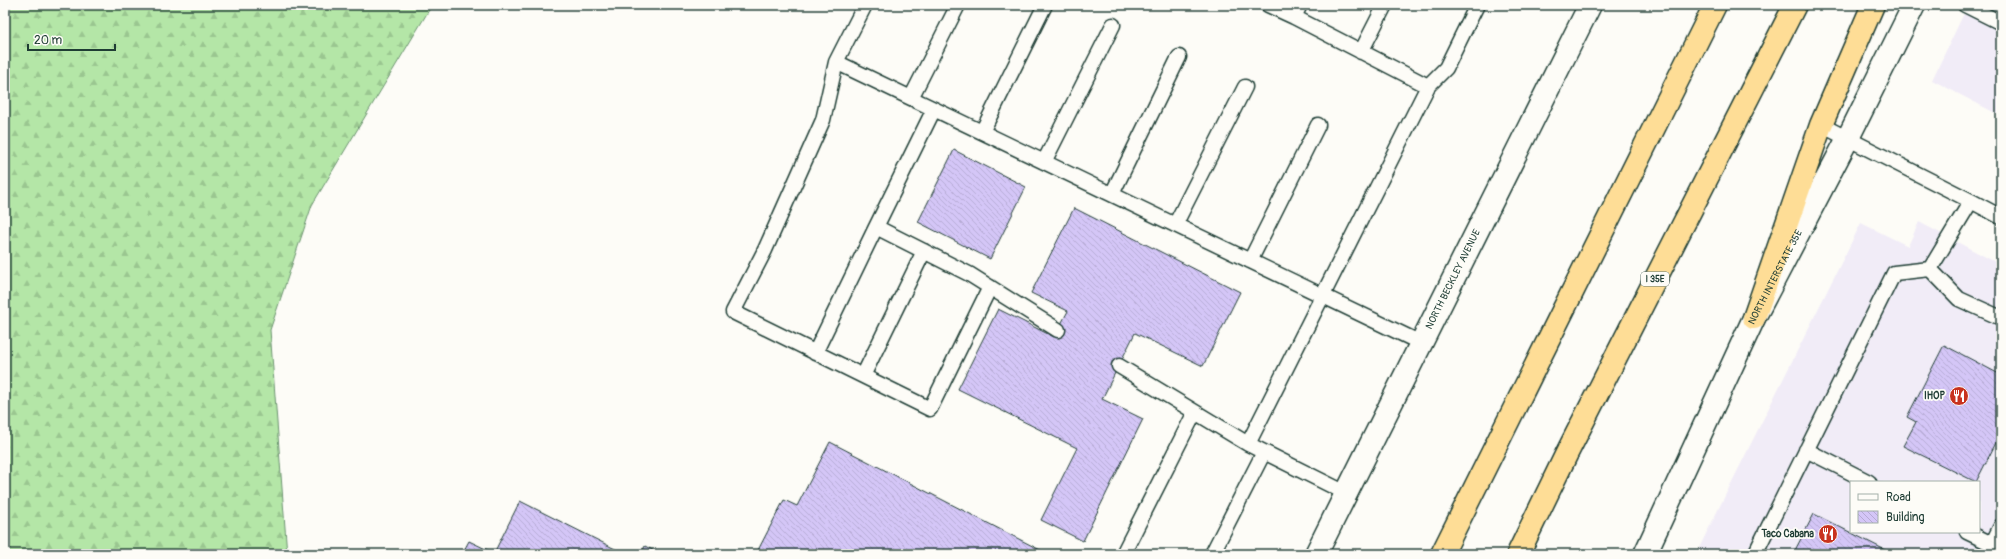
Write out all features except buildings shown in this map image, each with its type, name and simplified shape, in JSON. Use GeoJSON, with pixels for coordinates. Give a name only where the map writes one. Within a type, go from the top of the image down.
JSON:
{"type":"FeatureCollection","features":[{"type":"Feature","properties":{"kind":"highway"},"geometry":{"type":"LineString","coordinates":[[1442,554],[1715,5]]}},
{"type":"Feature","properties":{"kind":"highway","name":"I 35E"},"geometry":{"type":"LineString","coordinates":[[1518,554],[1570,446],[1795,5]]}},
{"type":"Feature","properties":{"kind":"highway"},"geometry":{"type":"LineString","coordinates":[[1754,318],[1821,124],[1873,5]]}},
{"type":"Feature","properties":{"kind":"main road","name":"NORTH BECKLEY AVENUE"},"geometry":{"type":"LineString","coordinates":[[1316,554],[1590,5]]}},
{"type":"Feature","properties":{"kind":"main road","name":"NORTH INTERSTATE 35E"},"geometry":{"type":"LineString","coordinates":[[1645,554],[1754,318],[1848,138],[1914,5]]}},
{"type":"Feature","properties":{"kind":"lane"},"geometry":{"type":"LineString","coordinates":[[865,5],[836,62],[823,120],[765,250],[733,312],[930,409],[990,287]]}},
{"type":"Feature","properties":{"kind":"lane"},"geometry":{"type":"LineString","coordinates":[[911,98],[958,5]]}},
{"type":"Feature","properties":{"kind":"lane"},"geometry":{"type":"LineString","coordinates":[[982,132],[1045,5]]}},
{"type":"Feature","properties":{"kind":"lane"},"geometry":{"type":"LineString","coordinates":[[1268,5],[1297,11],[1361,52],[1428,86]]}},
{"type":"Feature","properties":{"kind":"lane"},"geometry":{"type":"LineString","coordinates":[[1361,52],[1384,5]]}},
{"type":"Feature","properties":{"kind":"lane"},"geometry":{"type":"LineString","coordinates":[[1248,444],[1428,86],[1446,68],[1477,5]]}},
{"type":"Feature","properties":{"kind":"lane"},"geometry":{"type":"LineString","coordinates":[[1965,5],[2001,23]]}},
{"type":"Feature","properties":{"kind":"lane"},"geometry":{"type":"LineString","coordinates":[[1044,162],[1113,25]]}},
{"type":"Feature","properties":{"kind":"lane"},"geometry":{"type":"LineString","coordinates":[[1112,194],[1179,57]]}},
{"type":"Feature","properties":{"kind":"lane"},"geometry":{"type":"LineString","coordinates":[[836,62],[1421,342]]}},
{"type":"Feature","properties":{"kind":"lane"},"geometry":{"type":"LineString","coordinates":[[1175,225],[1244,87]]}},
{"type":"Feature","properties":{"kind":"lane"},"geometry":{"type":"LineString","coordinates":[[815,352],[934,109]]}},
{"type":"Feature","properties":{"kind":"lane"},"geometry":{"type":"LineString","coordinates":[[1821,124],[2001,217]]}},
{"type":"Feature","properties":{"kind":"lane"},"geometry":{"type":"LineString","coordinates":[[1250,261],[1318,125]]}},
{"type":"Feature","properties":{"kind":"lane"},"geometry":{"type":"LineString","coordinates":[[1930,270],[1971,201]]}},
{"type":"Feature","properties":{"kind":"lane"},"geometry":{"type":"LineString","coordinates":[[876,228],[969,274],[1058,330]]}},
{"type":"Feature","properties":{"kind":"lane"},"geometry":{"type":"LineString","coordinates":[[863,376],[924,251]]}},
{"type":"Feature","properties":{"kind":"lane"},"geometry":{"type":"LineString","coordinates":[[1755,554],[1894,273],[1930,270],[1959,299],[2001,318]]}},
{"type":"Feature","properties":{"kind":"lane"},"geometry":{"type":"LineString","coordinates":[[1119,366],[1248,444],[1346,492]]}},
{"type":"Feature","properties":{"kind":"lane"},"geometry":{"type":"LineString","coordinates":[[1123,554],[1195,412]]}},
{"type":"Feature","properties":{"kind":"lane"},"geometry":{"type":"LineString","coordinates":[[1806,450],[1867,481]]}},
{"type":"Feature","properties":{"kind":"lane"},"geometry":{"type":"LineString","coordinates":[[1212,554],[1264,452]]}},
{"type":"Feature","properties":{"kind":"lane"},"geometry":{"type":"LineString","coordinates":[[1969,533],[1989,549],[2001,526]]}},
{"type":"Feature","properties":{"kind":"shaded area"},"geometry":{"type":"Polygon","coordinates":[[[1968,5],[2001,5],[2001,116],[1932,80],[1968,5]]]}},
{"type":"Feature","properties":{"kind":"shaded area"},"geometry":{"type":"Polygon","coordinates":[[[1919,222],[2001,265],[2001,554],[1696,554],[1861,223],[1908,246],[1919,222]]]}},
{"type":"Feature","properties":{"kind":"green space"},"geometry":{"type":"Polygon","coordinates":[[[5,5],[432,5],[312,205],[270,330],[287,554],[5,554],[5,5]]]}},
{"type":"Feature","properties":{"kind":"place","name":"IHOP"},"geometry":{"type":"Point","coordinates":[1959,396]}},
{"type":"Feature","properties":{"kind":"place","name":"Taco Cabana"},"geometry":{"type":"Point","coordinates":[1828,534]}}]}
